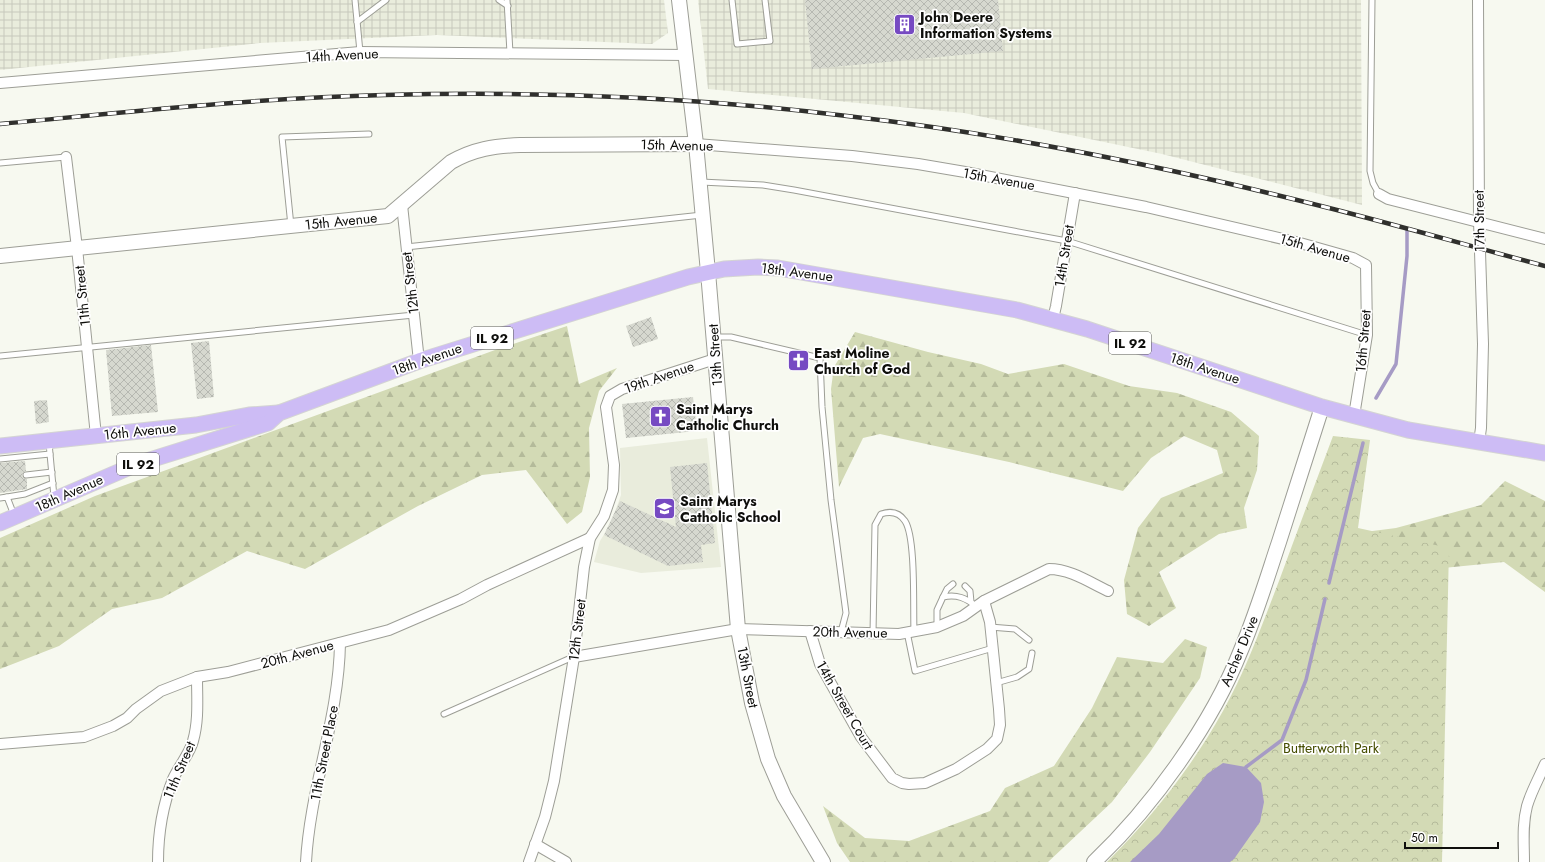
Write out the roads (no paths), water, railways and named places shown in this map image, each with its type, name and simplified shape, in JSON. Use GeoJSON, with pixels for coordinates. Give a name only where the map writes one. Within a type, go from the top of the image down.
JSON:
{"type":"FeatureCollection","features":[{"type":"Feature","properties":{"kind":"main road","name":"18th Avenue"},"geometry":{"type":"LineString","coordinates":[[0,524],[54,499],[137,464],[268,423],[279,413],[419,361],[688,277],[708,272],[742,267],[778,268],[1017,310],[1087,329],[1322,407],[1354,416],[1408,430],[1545,453]]}},
{"type":"Feature","properties":{"kind":"main road","name":"16th Avenue"},"geometry":{"type":"LineString","coordinates":[[0,446],[50,447],[96,436],[196,425],[248,415],[279,413]]}},
{"type":"Feature","properties":{"kind":"street","name":"13th Street"},"geometry":{"type":"LineString","coordinates":[[679,0],[696,144],[738,629],[752,703],[768,759],[784,796],[823,862]]}},
{"type":"Feature","properties":{"kind":"street","name":"17th Street"},"geometry":{"type":"LineString","coordinates":[[1478,0],[1479,221],[1483,344],[1481,428],[1479,442]]}},
{"type":"Feature","properties":{"kind":"street","name":"14th Avenue"},"geometry":{"type":"LineString","coordinates":[[0,83],[360,52],[686,55]]}},
{"type":"Feature","properties":{"kind":"street","name":"15th Avenue"},"geometry":{"type":"LineString","coordinates":[[0,256],[388,216],[402,206],[451,162],[459,157],[490,147],[520,145],[696,144],[852,156],[903,162],[964,172],[1146,207],[1300,243],[1353,258],[1366,265]]}},
{"type":"Feature","properties":{"kind":"street","name":"11th Street"},"geometry":{"type":"LineString","coordinates":[[66,156],[88,347],[96,436]]}},
{"type":"Feature","properties":{"kind":"street","name":"14th Street"},"geometry":{"type":"LineString","coordinates":[[1053,319],[1075,193]]}},
{"type":"Feature","properties":{"kind":"street"},"geometry":{"type":"LineString","coordinates":[[1379,194],[1388,199],[1545,239]]}},
{"type":"Feature","properties":{"kind":"street","name":"12th Street"},"geometry":{"type":"LineString","coordinates":[[402,206],[419,361]]}},
{"type":"Feature","properties":{"kind":"street","name":"16th Street"},"geometry":{"type":"LineString","coordinates":[[1354,416],[1367,335],[1366,265]]}},
{"type":"Feature","properties":{"kind":"street","name":"19th Avenue"},"geometry":{"type":"LineString","coordinates":[[608,401],[610,396],[622,389],[715,359]]}},
{"type":"Feature","properties":{"kind":"street","name":"12th Street"},"geometry":{"type":"LineString","coordinates":[[529,862],[545,817],[554,781],[574,656],[584,567],[590,538],[604,516],[613,490],[614,465],[607,417],[608,401]]}},
{"type":"Feature","properties":{"kind":"street","name":"Archer Drive"},"geometry":{"type":"LineString","coordinates":[[1094,862],[1115,842],[1140,814],[1179,761],[1207,717],[1224,686],[1241,651],[1261,598],[1322,407]]}},
{"type":"Feature","properties":{"kind":"street","name":"20th Avenue"},"geometry":{"type":"LineString","coordinates":[[0,744],[84,738],[113,726],[127,718],[136,709],[161,691],[197,677],[228,672],[389,630],[590,538]]}},
{"type":"Feature","properties":{"kind":"street","name":"20th Avenue"},"geometry":{"type":"LineString","coordinates":[[574,656],[738,629],[873,633],[910,632],[937,627],[964,616],[978,603],[1048,569],[1057,569],[1069,572],[1108,591]]}},
{"type":"Feature","properties":{"kind":"street","name":"14th Street Court"},"geometry":{"type":"LineString","coordinates":[[810,631],[820,664],[861,738],[892,778],[902,783],[925,783],[956,769],[987,749],[997,739],[1000,725],[993,648],[990,627],[978,603]]}},
{"type":"Feature","properties":{"kind":"street","name":"11th Street Place"},"geometry":{"type":"LineString","coordinates":[[306,862],[310,825],[329,735],[338,678],[340,643]]}},
{"type":"Feature","properties":{"kind":"street","name":"11th Street"},"geometry":{"type":"LineString","coordinates":[[158,862],[158,837],[164,807],[173,779],[192,743],[197,722],[197,677]]}},
{"type":"Feature","properties":{"kind":"street"},"geometry":{"type":"LineString","coordinates":[[1524,862],[1523,829],[1525,814],[1545,764]]}},
{"type":"Feature","properties":{"kind":"street"},"geometry":{"type":"LineString","coordinates":[[535,844],[566,862]]}},
{"type":"Feature","properties":{"kind":"lane"},"geometry":{"type":"LineString","coordinates":[[355,0],[360,52]]}},
{"type":"Feature","properties":{"kind":"lane"},"geometry":{"type":"LineString","coordinates":[[357,22],[386,0]]}},
{"type":"Feature","properties":{"kind":"lane"},"geometry":{"type":"LineString","coordinates":[[499,0],[508,3],[510,53]]}},
{"type":"Feature","properties":{"kind":"lane"},"geometry":{"type":"LineString","coordinates":[[732,0],[736,44],[770,41],[765,0]]}},
{"type":"Feature","properties":{"kind":"lane"},"geometry":{"type":"LineString","coordinates":[[1372,0],[1370,171],[1373,183],[1379,194]]}},
{"type":"Feature","properties":{"kind":"lane"},"geometry":{"type":"LineString","coordinates":[[291,227],[282,137],[369,134]]}},
{"type":"Feature","properties":{"kind":"lane"},"geometry":{"type":"LineString","coordinates":[[0,163],[66,156]]}},
{"type":"Feature","properties":{"kind":"lane"},"geometry":{"type":"LineString","coordinates":[[699,182],[763,185],[1066,241],[1367,335]]}},
{"type":"Feature","properties":{"kind":"lane"},"geometry":{"type":"LineString","coordinates":[[406,247],[702,215]]}},
{"type":"Feature","properties":{"kind":"lane"},"geometry":{"type":"LineString","coordinates":[[0,356],[414,315]]}},
{"type":"Feature","properties":{"kind":"lane"},"geometry":{"type":"LineString","coordinates":[[713,337],[731,337],[820,358],[822,407],[831,500],[846,613],[841,632]]}},
{"type":"Feature","properties":{"kind":"lane"},"geometry":{"type":"LineString","coordinates":[[0,459],[50,447],[54,499]]}},
{"type":"Feature","properties":{"kind":"lane"},"geometry":{"type":"LineString","coordinates":[[26,475],[52,472]]}},
{"type":"Feature","properties":{"kind":"lane"},"geometry":{"type":"LineString","coordinates":[[0,498],[26,494],[53,483]]}},
{"type":"Feature","properties":{"kind":"lane"},"geometry":{"type":"LineString","coordinates":[[7,497],[15,518]]}},
{"type":"Feature","properties":{"kind":"lane"},"geometry":{"type":"LineString","coordinates":[[873,633],[875,525],[881,514],[893,512],[905,520],[910,532],[912,550],[910,632],[915,671],[993,648]]}},
{"type":"Feature","properties":{"kind":"lane"},"geometry":{"type":"LineString","coordinates":[[937,627],[937,610],[947,589],[953,584]]}},
{"type":"Feature","properties":{"kind":"lane"},"geometry":{"type":"LineString","coordinates":[[965,586],[978,603]]}},
{"type":"Feature","properties":{"kind":"lane"},"geometry":{"type":"LineString","coordinates":[[943,597],[952,595],[978,603]]}},
{"type":"Feature","properties":{"kind":"lane"},"geometry":{"type":"LineString","coordinates":[[990,627],[1015,629],[1029,640]]}},
{"type":"Feature","properties":{"kind":"lane"},"geometry":{"type":"LineString","coordinates":[[996,683],[1017,677],[1028,669],[1032,653]]}},
{"type":"Feature","properties":{"kind":"lane"},"geometry":{"type":"LineString","coordinates":[[444,714],[574,656]]}},
{"type":"Feature","properties":{"kind":"waterway"},"geometry":{"type":"LineString","coordinates":[[1376,398],[1396,364],[1407,256],[1407,229]]}},
{"type":"Feature","properties":{"kind":"waterway"},"geometry":{"type":"LineString","coordinates":[[1329,583],[1363,443]]}},
{"type":"Feature","properties":{"kind":"waterway"},"geometry":{"type":"LineString","coordinates":[[1246,767],[1282,740],[1306,680],[1325,599]]}},
{"type":"Feature","properties":{"kind":"railway"},"geometry":{"type":"LineString","coordinates":[[0,124],[240,102],[384,95],[500,94],[616,97],[789,109],[906,123],[965,132],[1142,164],[1201,177],[1374,220],[1545,266]]}},
{"type":"Feature","properties":{"kind":"place","name":"John Deere Information Systems"},"geometry":{"type":"Point","coordinates":[904,25]}},
{"type":"Feature","properties":{"kind":"place","name":"East Moline Church of God"},"geometry":{"type":"Point","coordinates":[798,361]}},
{"type":"Feature","properties":{"kind":"place","name":"Saint Marys Catholic Church"},"geometry":{"type":"Point","coordinates":[660,417]}},
{"type":"Feature","properties":{"kind":"place","name":"Saint Marys Catholic School"},"geometry":{"type":"Point","coordinates":[665,509]}},
{"type":"Feature","properties":{"kind":"park label","name":"Butterworth Park"},"geometry":{"type":"Point","coordinates":[1331,748]}}]}
